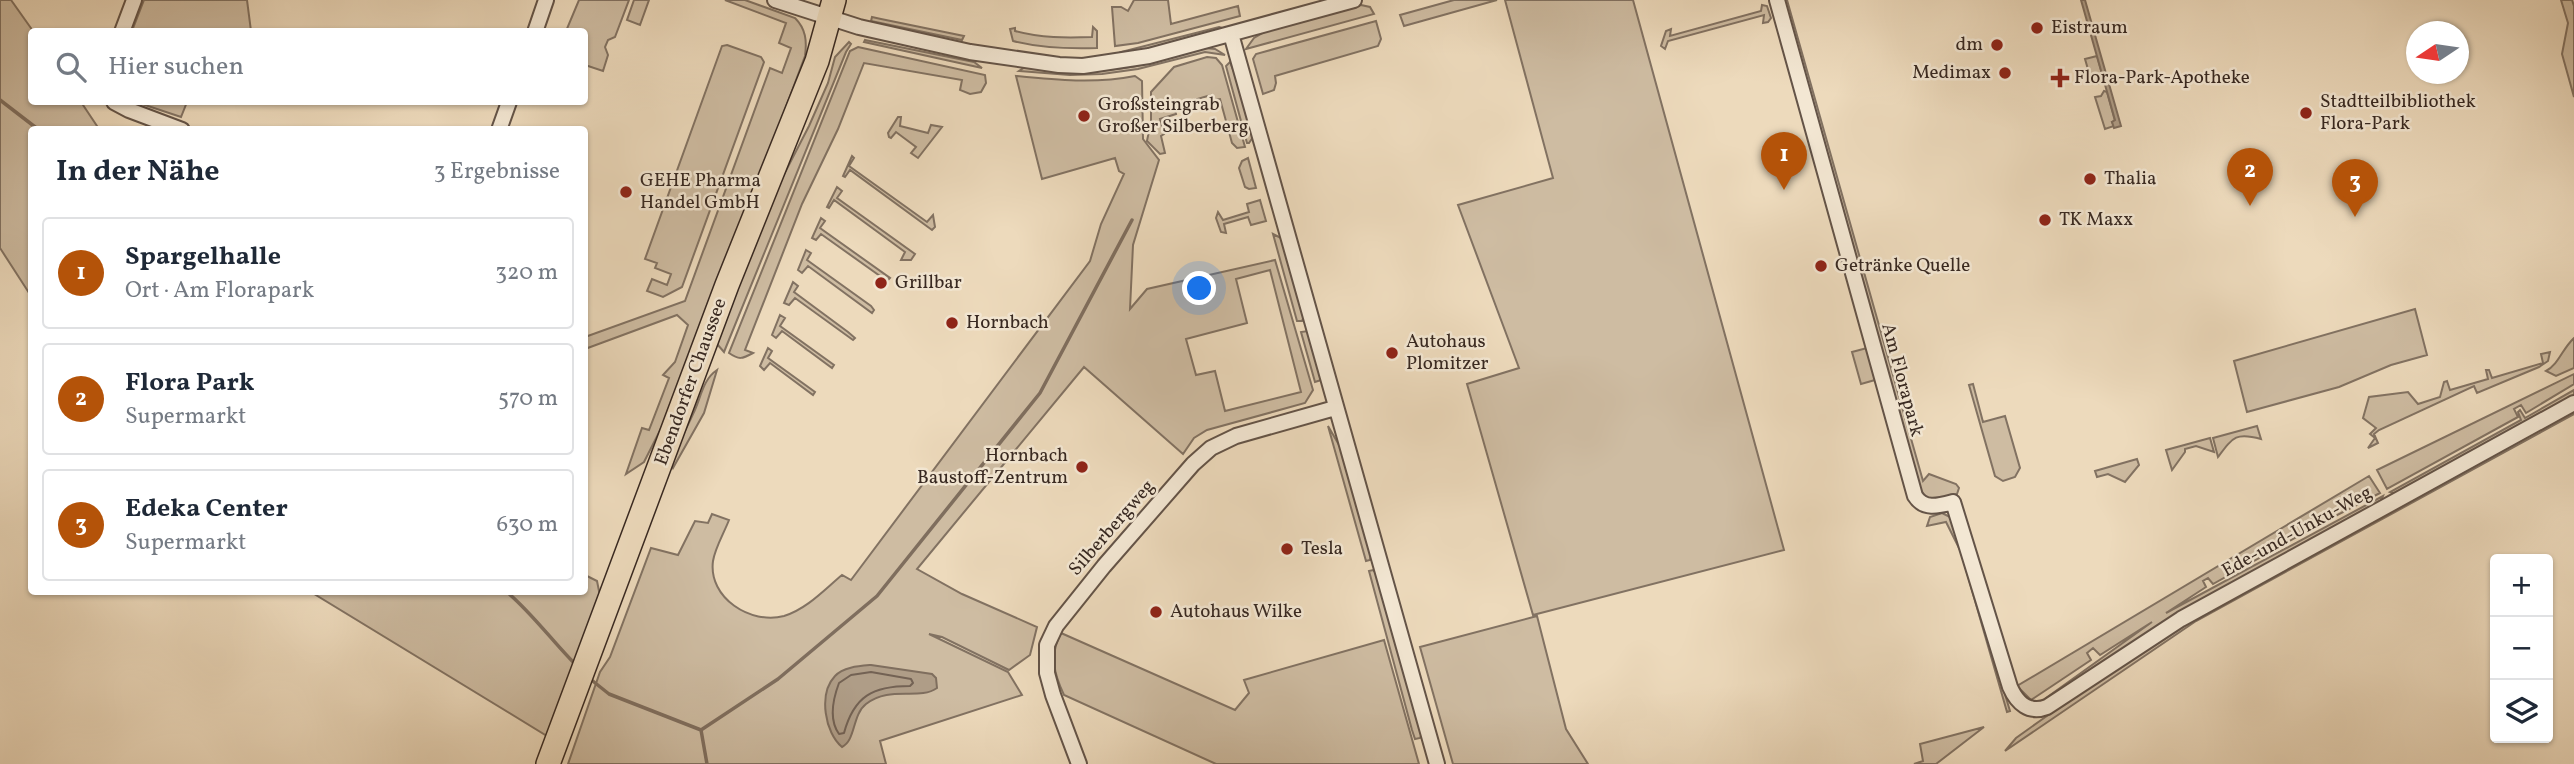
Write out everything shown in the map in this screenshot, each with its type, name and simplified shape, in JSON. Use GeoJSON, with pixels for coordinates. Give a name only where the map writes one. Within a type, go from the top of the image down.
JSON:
{"type":"FeatureCollection","features":[{"type":"Feature","properties":{"kind":"main road","name":"Ebendorfer Chaussee"},"geometry":{"type":"LineString","coordinates":[[548,764],[727,285],[817,61],[831,9]]}},
{"type":"Feature","properties":{"kind":"street"},"geometry":{"type":"LineString","coordinates":[[124,28],[134,0]]}},
{"type":"Feature","properties":{"kind":"street"},"geometry":{"type":"LineString","coordinates":[[536,28],[546,0]]}},
{"type":"Feature","properties":{"kind":"street"},"geometry":{"type":"LineString","coordinates":[[775,0],[831,9],[859,27],[970,52],[1072,65],[1106,64],[1143,58],[1354,0]]}},
{"type":"Feature","properties":{"kind":"street","name":"Am Florapark"},"geometry":{"type":"LineString","coordinates":[[1777,0],[1915,496],[1927,506],[1953,502],[2011,690],[2026,707],[2036,710],[2047,708]]}},
{"type":"Feature","properties":{"kind":"street"},"geometry":{"type":"LineString","coordinates":[[1231,34],[1437,764]]}},
{"type":"Feature","properties":{"kind":"street"},"geometry":{"type":"LineString","coordinates":[[120,105],[171,126]]}},
{"type":"Feature","properties":{"kind":"street"},"geometry":{"type":"LineString","coordinates":[[500,126],[508,105]]}},
{"type":"Feature","properties":{"kind":"street","name":"Ede-und-Unku-Weg"},"geometry":{"type":"LineString","coordinates":[[2047,708],[2181,619],[2574,403]]}},
{"type":"Feature","properties":{"kind":"street","name":"Silberbergweg"},"geometry":{"type":"LineString","coordinates":[[1079,764],[1046,673],[1047,645],[1056,626],[1104,566],[1193,464],[1211,448],[1236,436],[1335,408]]}},
{"type":"Feature","properties":{"kind":"shaded area"},"geometry":{"type":"Polygon","coordinates":[[[0,0],[11,0],[31,28],[28,28],[28,105],[83,105],[97,126],[28,126],[28,291],[0,248],[0,0]]]}},
{"type":"Feature","properties":{"kind":"shaded area"},"geometry":{"type":"Polygon","coordinates":[[[144,0],[247,0],[251,28],[133,28],[144,0]]]}},
{"type":"Feature","properties":{"kind":"shaded area"},"geometry":{"type":"Polygon","coordinates":[[[579,0],[629,0],[615,37],[608,40],[605,47],[608,55],[603,71],[588,66],[588,28],[567,28],[579,0]]]}},
{"type":"Feature","properties":{"kind":"shaded area"},"geometry":{"type":"Polygon","coordinates":[[[634,0],[649,0],[640,25],[627,20],[634,0]]]}},
{"type":"Feature","properties":{"kind":"shaded area"},"geometry":{"type":"Polygon","coordinates":[[[725,0],[745,0],[795,18],[805,36],[805,56],[679,393],[644,462],[626,474],[642,428],[649,430],[669,378],[663,375],[675,362],[688,325],[677,315],[588,348],[588,336],[685,301],[770,68],[782,73],[791,48],[779,43],[786,23],[725,0]]]}},
{"type":"Feature","properties":{"kind":"shaded area"},"geometry":{"type":"Polygon","coordinates":[[[1134,0],[1168,0],[1171,24],[1238,6],[1240,16],[1138,43],[1115,46],[1112,7],[1121,7],[1128,11],[1134,0]]]}},
{"type":"Feature","properties":{"kind":"shaded area"},"geometry":{"type":"Polygon","coordinates":[[[1454,0],[1497,0],[1404,26],[1400,15],[1454,0]]]}},
{"type":"Feature","properties":{"kind":"shaded area"},"geometry":{"type":"Polygon","coordinates":[[[1505,0],[1633,0],[1784,550],[1533,615],[1467,384],[1519,368],[1458,205],[1553,178],[1505,0]]]}},
{"type":"Feature","properties":{"kind":"shaded area"},"geometry":{"type":"Polygon","coordinates":[[[1783,0],[1787,0],[1923,481],[1929,474],[1956,484],[1959,488],[1957,494],[1936,500],[1927,498],[1919,488],[1783,0]]]}},
{"type":"Feature","properties":{"kind":"shaded area"},"geometry":{"type":"Polygon","coordinates":[[[2561,0],[2572,0],[2574,6],[2574,97],[2562,54],[2568,23],[2561,0]]]}},
{"type":"Feature","properties":{"kind":"shaded area"},"geometry":{"type":"Polygon","coordinates":[[[1361,5],[1370,7],[1374,14],[1246,49],[1254,38],[1268,30],[1361,5]]]}},
{"type":"Feature","properties":{"kind":"shaded area"},"geometry":{"type":"Polygon","coordinates":[[[1762,5],[1767,6],[1771,18],[1768,22],[1763,23],[1764,15],[1668,41],[1665,49],[1661,46],[1666,31],[1671,29],[1670,36],[1761,11],[1762,5]]]}},
{"type":"Feature","properties":{"kind":"shaded area"},"geometry":{"type":"Polygon","coordinates":[[[872,17],[964,36],[962,40],[871,21],[872,17]]]}},
{"type":"Feature","properties":{"kind":"shaded area"},"geometry":{"type":"Polygon","coordinates":[[[1376,21],[1381,39],[1378,46],[1275,76],[1274,90],[1263,94],[1253,59],[1256,54],[1376,21]]]}},
{"type":"Feature","properties":{"kind":"shaded area"},"geometry":{"type":"Polygon","coordinates":[[[1093,27],[1097,31],[1097,48],[1055,48],[1013,41],[1010,29],[1044,36],[1092,37],[1093,27]]]}},
{"type":"Feature","properties":{"kind":"shaded area"},"geometry":{"type":"Polygon","coordinates":[[[1219,27],[1225,29],[1124,55],[1121,52],[1219,27]]]}},
{"type":"Feature","properties":{"kind":"shaded area"},"geometry":{"type":"Polygon","coordinates":[[[865,40],[974,62],[982,68],[864,42],[865,40]]]}},
{"type":"Feature","properties":{"kind":"shaded area"},"geometry":{"type":"Polygon","coordinates":[[[849,42],[851,44],[724,352],[717,344],[761,219],[809,126],[828,83],[835,57],[849,42]]]}},
{"type":"Feature","properties":{"kind":"shaded area"},"geometry":{"type":"Polygon","coordinates":[[[727,45],[761,57],[764,62],[682,287],[663,297],[647,291],[652,279],[667,285],[671,274],[655,268],[657,263],[645,259],[722,46],[727,45]]]}},
{"type":"Feature","properties":{"kind":"shaded area"},"geometry":{"type":"Polygon","coordinates":[[[858,47],[985,75],[986,83],[981,92],[970,94],[960,90],[962,80],[864,63],[838,129],[802,204],[745,350],[753,353],[735,357],[729,353],[850,51],[858,47]]]}},
{"type":"Feature","properties":{"kind":"shaded area"},"geometry":{"type":"Polygon","coordinates":[[[1205,48],[1215,49],[1225,55],[1205,52],[1138,69],[1102,74],[1070,75],[1019,71],[1025,67],[1117,69],[1205,48]]]}},
{"type":"Feature","properties":{"kind":"shaded area"},"geometry":{"type":"Polygon","coordinates":[[[2097,56],[2105,84],[2092,83],[2085,59],[2097,56]]]}},
{"type":"Feature","properties":{"kind":"shaded area"},"geometry":{"type":"Polygon","coordinates":[[[1207,57],[1216,58],[1222,65],[1245,147],[1237,148],[1232,143],[1220,99],[1213,100],[1211,95],[1174,106],[1176,114],[1160,119],[1165,153],[1160,154],[1147,141],[1151,121],[1151,92],[1174,67],[1207,57]]]}},
{"type":"Feature","properties":{"kind":"shaded area"},"geometry":{"type":"Polygon","coordinates":[[[1230,62],[1253,137],[1249,143],[1226,66],[1230,62]]]}},
{"type":"Feature","properties":{"kind":"shaded area"},"geometry":{"type":"Polygon","coordinates":[[[1016,76],[1090,81],[1135,76],[1142,81],[1143,139],[1159,160],[1133,245],[1130,309],[1147,289],[1275,260],[1313,390],[1305,403],[1207,430],[1194,438],[1183,454],[1084,367],[917,569],[962,594],[1037,627],[1030,655],[1009,670],[942,637],[929,634],[1008,672],[1022,695],[880,741],[886,764],[568,764],[600,672],[610,657],[651,548],[678,555],[695,521],[708,523],[712,514],[729,520],[714,556],[713,574],[717,586],[734,606],[758,616],[771,618],[792,613],[842,575],[851,580],[1090,261],[1101,224],[1124,174],[1119,171],[1115,158],[1042,179],[1016,76]],[[1270,270],[1236,279],[1247,323],[1186,339],[1196,375],[1215,371],[1225,411],[1301,392],[1270,270]]]}},
{"type":"Feature","properties":{"kind":"shaded area"},"geometry":{"type":"Polygon","coordinates":[[[2104,91],[2107,92],[2115,121],[2112,122],[2114,126],[2105,129],[2095,97],[2101,96],[2104,91]]]}},
{"type":"Feature","properties":{"kind":"shaded area"},"geometry":{"type":"Polygon","coordinates":[[[145,105],[186,105],[181,117],[145,105]]]}},
{"type":"Feature","properties":{"kind":"shaded area"},"geometry":{"type":"Polygon","coordinates":[[[898,117],[901,117],[900,126],[928,133],[931,125],[942,127],[918,158],[911,153],[916,147],[896,132],[889,137],[888,133],[898,117]]]}},
{"type":"Feature","properties":{"kind":"shaded area"},"geometry":{"type":"Polygon","coordinates":[[[852,156],[854,158],[849,166],[927,222],[933,215],[935,227],[932,230],[850,170],[843,176],[852,156]]]}},
{"type":"Feature","properties":{"kind":"shaded area"},"geometry":{"type":"Polygon","coordinates":[[[1248,158],[1256,188],[1245,187],[1239,168],[1242,161],[1248,158]]]}},
{"type":"Feature","properties":{"kind":"shaded area"},"geometry":{"type":"Polygon","coordinates":[[[837,187],[842,191],[837,198],[915,254],[911,260],[901,260],[905,252],[834,200],[829,208],[827,207],[837,187]]]}},
{"type":"Feature","properties":{"kind":"shaded area"},"geometry":{"type":"Polygon","coordinates":[[[1260,200],[1266,221],[1251,225],[1248,217],[1224,224],[1226,233],[1221,232],[1216,218],[1218,212],[1223,220],[1249,212],[1247,204],[1260,200]]]}},
{"type":"Feature","properties":{"kind":"shaded area"},"geometry":{"type":"Polygon","coordinates":[[[821,218],[825,221],[820,228],[890,278],[887,281],[821,234],[816,240],[812,238],[821,218]]]}},
{"type":"Feature","properties":{"kind":"shaded area"},"geometry":{"type":"Polygon","coordinates":[[[1273,234],[1281,238],[1304,316],[1302,321],[1297,321],[1273,234]]]}},
{"type":"Feature","properties":{"kind":"shaded area"},"geometry":{"type":"Polygon","coordinates":[[[806,250],[811,253],[807,260],[871,306],[874,310],[872,313],[808,266],[802,273],[798,270],[806,250]]]}},
{"type":"Feature","properties":{"kind":"shaded area"},"geometry":{"type":"Polygon","coordinates":[[[793,282],[798,286],[794,292],[855,338],[853,340],[795,298],[789,305],[784,303],[793,282]]]}},
{"type":"Feature","properties":{"kind":"shaded area"},"geometry":{"type":"Polygon","coordinates":[[[2415,309],[2427,355],[2391,365],[2339,387],[2247,412],[2234,361],[2415,309]]]}},
{"type":"Feature","properties":{"kind":"shaded area"},"geometry":{"type":"Polygon","coordinates":[[[780,315],[785,318],[780,326],[834,365],[832,368],[782,331],[776,338],[772,335],[780,315]]]}},
{"type":"Feature","properties":{"kind":"shaded area"},"geometry":{"type":"Polygon","coordinates":[[[1308,331],[1321,380],[1315,382],[1301,332],[1308,331]]]}},
{"type":"Feature","properties":{"kind":"shaded area"},"geometry":{"type":"Polygon","coordinates":[[[2574,338],[2574,368],[2556,376],[2546,371],[2554,364],[2574,338]]]}},
{"type":"Feature","properties":{"kind":"shaded area"},"geometry":{"type":"Polygon","coordinates":[[[768,348],[772,351],[768,358],[815,392],[813,395],[770,363],[764,370],[760,366],[768,348]]]}},
{"type":"Feature","properties":{"kind":"shaded area"},"geometry":{"type":"Polygon","coordinates":[[[1867,348],[1875,380],[1861,384],[1852,352],[1867,348]]]}},
{"type":"Feature","properties":{"kind":"shaded area"},"geometry":{"type":"Polygon","coordinates":[[[2550,352],[2548,361],[2539,367],[2477,393],[2474,386],[2379,430],[2374,434],[2378,443],[2368,448],[2375,438],[2370,434],[2376,428],[2363,418],[2369,397],[2408,392],[2418,404],[2440,397],[2444,382],[2447,381],[2450,390],[2488,379],[2486,370],[2489,370],[2492,378],[2543,363],[2541,354],[2550,352]]]}},
{"type":"Feature","properties":{"kind":"shaded area"},"geometry":{"type":"Polygon","coordinates":[[[717,370],[704,413],[673,468],[670,461],[705,384],[717,370]]]}},
{"type":"Feature","properties":{"kind":"shaded area"},"geometry":{"type":"Polygon","coordinates":[[[2574,374],[2574,384],[2526,413],[2521,405],[2514,409],[2518,417],[2387,489],[2377,470],[2574,374]]]}},
{"type":"Feature","properties":{"kind":"shaded area"},"geometry":{"type":"Polygon","coordinates":[[[1973,384],[1983,422],[2005,416],[2020,468],[2015,477],[2003,481],[1995,476],[1969,385],[1973,384]]]}},
{"type":"Feature","properties":{"kind":"shaded area"},"geometry":{"type":"Polygon","coordinates":[[[2574,390],[2574,396],[2395,494],[2390,492],[2521,420],[2518,412],[2520,410],[2525,418],[2574,390]]]}},
{"type":"Feature","properties":{"kind":"shaded area"},"geometry":{"type":"Polygon","coordinates":[[[2574,407],[2574,414],[2196,621],[2005,751],[2016,738],[2160,638],[2574,407]]]}},
{"type":"Feature","properties":{"kind":"shaded area"},"geometry":{"type":"Polygon","coordinates":[[[1328,426],[1342,450],[1371,555],[1370,560],[1366,561],[1328,426]]]}},
{"type":"Feature","properties":{"kind":"shaded area"},"geometry":{"type":"Polygon","coordinates":[[[2257,426],[2261,439],[2240,436],[2218,457],[2213,438],[2257,426]]]}},
{"type":"Feature","properties":{"kind":"shaded area"},"geometry":{"type":"Polygon","coordinates":[[[2210,438],[2214,452],[2196,446],[2185,449],[2172,470],[2166,450],[2210,438]]]}},
{"type":"Feature","properties":{"kind":"shaded area"},"geometry":{"type":"Polygon","coordinates":[[[2137,459],[2139,465],[2125,482],[2108,474],[2097,477],[2095,471],[2137,459]]]}},
{"type":"Feature","properties":{"kind":"shaded area"},"geometry":{"type":"Polygon","coordinates":[[[2369,476],[2380,493],[2318,525],[2313,519],[2306,524],[2309,530],[2213,584],[2208,578],[2203,581],[2206,587],[2166,613],[2383,496],[2381,501],[2165,621],[2052,699],[2039,703],[2152,622],[2100,655],[2093,648],[2087,653],[2091,660],[2031,700],[2017,686],[2369,476]]]}},
{"type":"Feature","properties":{"kind":"shaded area"},"geometry":{"type":"Polygon","coordinates":[[[1942,513],[1952,518],[1955,526],[2010,711],[2007,712],[1961,552],[1946,522],[1927,526],[1930,517],[1942,513]]]}},
{"type":"Feature","properties":{"kind":"shaded area"},"geometry":{"type":"Polygon","coordinates":[[[1373,570],[1377,574],[1422,733],[1420,738],[1415,739],[1412,730],[1369,571],[1373,570]]]}},
{"type":"Feature","properties":{"kind":"shaded area"},"geometry":{"type":"Polygon","coordinates":[[[588,576],[597,581],[600,596],[547,736],[316,595],[588,595],[588,576]]]}},
{"type":"Feature","properties":{"kind":"shaded area"},"geometry":{"type":"Polygon","coordinates":[[[1537,616],[1566,729],[1588,764],[1453,764],[1420,647],[1537,616]]]}},
{"type":"Feature","properties":{"kind":"shaded area"},"geometry":{"type":"Polygon","coordinates":[[[1061,633],[1235,710],[1249,693],[1244,680],[1384,640],[1419,764],[1216,764],[1064,695],[1054,664],[1055,649],[1061,633]]]}},
{"type":"Feature","properties":{"kind":"shaded area"},"geometry":{"type":"Polygon","coordinates":[[[1984,727],[1936,764],[1914,764],[1923,761],[1920,744],[1984,727]]]}},
{"type":"Feature","properties":{"kind":"water"},"geometry":{"type":"Polygon","coordinates":[[[2081,0],[2085,0],[2121,126],[2114,128],[2112,122],[2115,120],[2081,0]]]}},
{"type":"Feature","properties":{"kind":"water"},"geometry":{"type":"Polygon","coordinates":[[[871,665],[932,674],[936,678],[937,688],[930,692],[875,698],[858,714],[850,739],[842,747],[831,733],[826,713],[825,703],[830,684],[842,671],[871,665]]]}},
{"type":"Feature","properties":{"kind":"waterway"},"geometry":{"type":"LineString","coordinates":[[0,100],[34,126]]}},
{"type":"Feature","properties":{"kind":"waterway"},"geometry":{"type":"LineString","coordinates":[[701,730],[778,679],[877,596],[1040,393],[1132,220]]}},
{"type":"Feature","properties":{"kind":"waterway"},"geometry":{"type":"LineString","coordinates":[[510,595],[576,665]]}},
{"type":"Feature","properties":{"kind":"waterway"},"geometry":{"type":"LineString","coordinates":[[589,678],[609,694],[701,730],[707,764]]}},
{"type":"Feature","properties":{"kind":"place","name":"Eistraum"},"geometry":{"type":"Point","coordinates":[2037,28]}},
{"type":"Feature","properties":{"kind":"place","name":"dm"},"geometry":{"type":"Point","coordinates":[1997,45]}},
{"type":"Feature","properties":{"kind":"place","name":"Medimax"},"geometry":{"type":"Point","coordinates":[2005,73]}},
{"type":"Feature","properties":{"kind":"place","name":"Flora-Park-Apotheke"},"geometry":{"type":"Point","coordinates":[2060,78]}},
{"type":"Feature","properties":{"kind":"place","name":"Stadtteilbibliothek Flora-Park"},"geometry":{"type":"Point","coordinates":[2306,113]}},
{"type":"Feature","properties":{"kind":"place","name":"Großsteingrab Großer Silberberg"},"geometry":{"type":"Point","coordinates":[1084,116]}},
{"type":"Feature","properties":{"kind":"place","name":"Thalia"},"geometry":{"type":"Point","coordinates":[2090,179]}},
{"type":"Feature","properties":{"kind":"place","name":"Spargelhalle"},"geometry":{"type":"Point","coordinates":[1784,190]}},
{"type":"Feature","properties":{"kind":"place","name":"GEHE Pharma Handel GmbH"},"geometry":{"type":"Point","coordinates":[626,192]}},
{"type":"Feature","properties":{"kind":"place","name":"Flora Park"},"geometry":{"type":"Point","coordinates":[2250,206]}},
{"type":"Feature","properties":{"kind":"place","name":"Edeka Center"},"geometry":{"type":"Point","coordinates":[2355,217]}},
{"type":"Feature","properties":{"kind":"place","name":"TK Maxx"},"geometry":{"type":"Point","coordinates":[2045,220]}},
{"type":"Feature","properties":{"kind":"place","name":"Getränke Quelle"},"geometry":{"type":"Point","coordinates":[1821,266]}},
{"type":"Feature","properties":{"kind":"place","name":"Grillbar"},"geometry":{"type":"Point","coordinates":[881,283]}},
{"type":"Feature","properties":{"kind":"place","name":"Hornbach"},"geometry":{"type":"Point","coordinates":[952,323]}},
{"type":"Feature","properties":{"kind":"place","name":"Autohaus Plomitzer"},"geometry":{"type":"Point","coordinates":[1392,353]}},
{"type":"Feature","properties":{"kind":"place","name":"Hornbach Baustoff-Zentrum"},"geometry":{"type":"Point","coordinates":[1082,467]}},
{"type":"Feature","properties":{"kind":"place","name":"Tesla"},"geometry":{"type":"Point","coordinates":[1287,549]}},
{"type":"Feature","properties":{"kind":"place","name":"Autohaus Wilke"},"geometry":{"type":"Point","coordinates":[1156,612]}}]}
